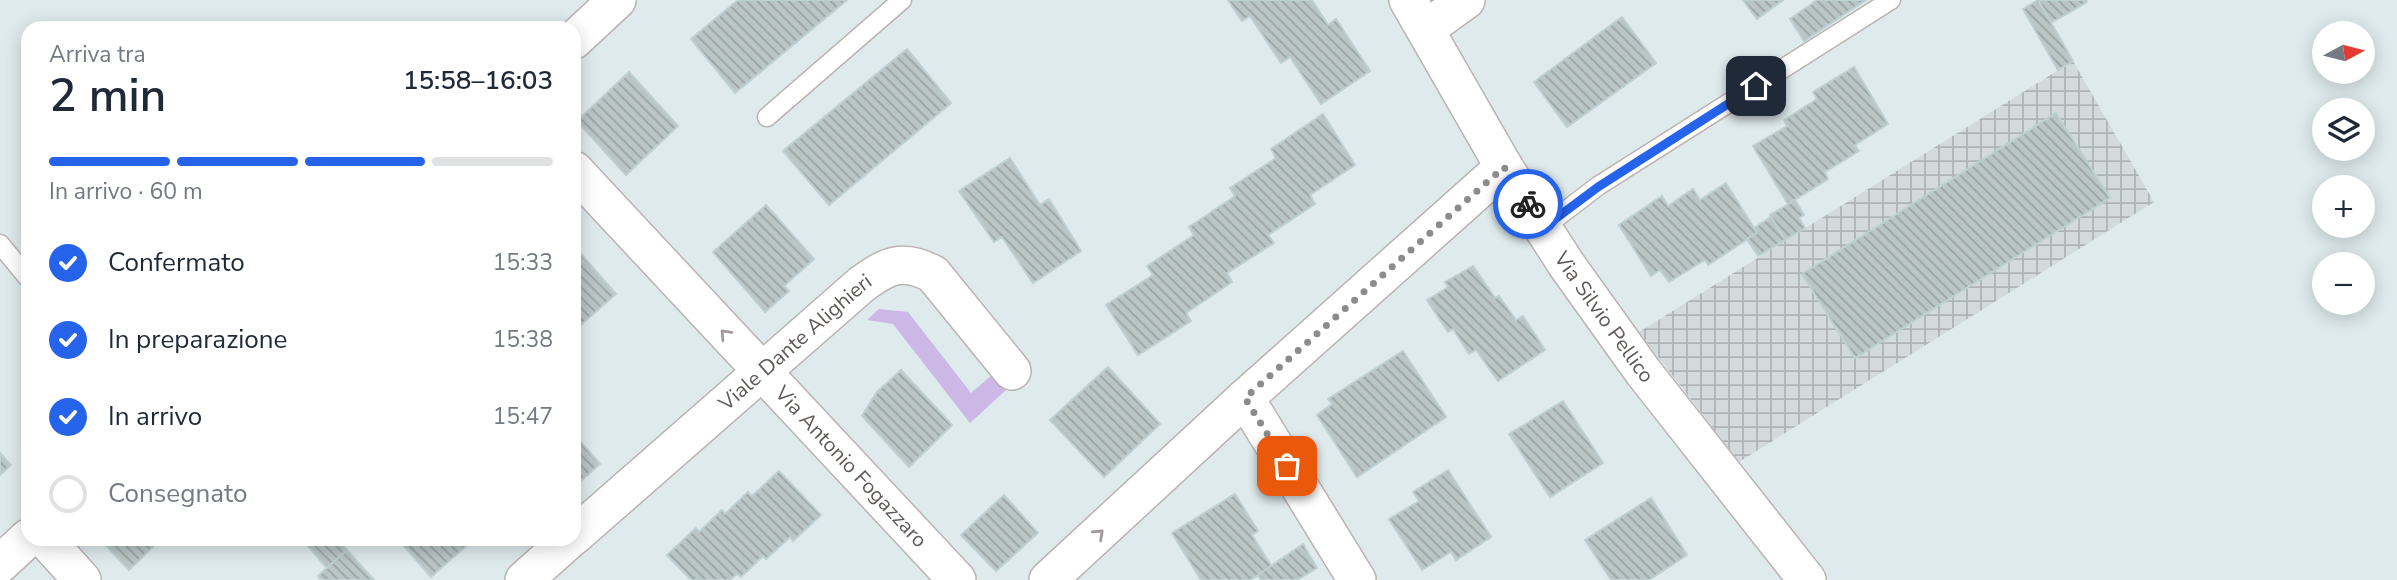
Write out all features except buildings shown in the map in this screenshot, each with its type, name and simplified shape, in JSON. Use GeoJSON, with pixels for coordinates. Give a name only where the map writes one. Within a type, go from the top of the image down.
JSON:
{"type":"FeatureCollection","features":[{"type":"Feature","properties":{"kind":"street"},"geometry":{"type":"LineString","coordinates":[[581,33],[617,0]]}},
{"type":"Feature","properties":{"kind":"street"},"geometry":{"type":"LineString","coordinates":[[1417,14],[1466,0]]}},
{"type":"Feature","properties":{"kind":"street","name":"Via Silvio Pellico"},"geometry":{"type":"LineString","coordinates":[[1417,14],[1504,167],[1566,264],[1644,373],[1807,580]]}},
{"type":"Feature","properties":{"kind":"street"},"geometry":{"type":"LineString","coordinates":[[1048,580],[1245,398],[1504,167]]}},
{"type":"Feature","properties":{"kind":"street","name":"Via Antonio Fogazzaro"},"geometry":{"type":"LineString","coordinates":[[581,178],[957,580]]}},
{"type":"Feature","properties":{"kind":"street","name":"Viale Dante Alighieri"},"geometry":{"type":"LineString","coordinates":[[581,529],[761,371],[876,274],[890,267],[905,264],[920,267],[933,274],[1012,371]]}},
{"type":"Feature","properties":{"kind":"street"},"geometry":{"type":"LineString","coordinates":[[1245,398],[1357,580]]}},
{"type":"Feature","properties":{"kind":"street"},"geometry":{"type":"LineString","coordinates":[[0,564],[21,544]]}},
{"type":"Feature","properties":{"kind":"street"},"geometry":{"type":"LineString","coordinates":[[51,546],[82,580]]}},
{"type":"Feature","properties":{"kind":"street","name":"Viale Dante Alighieri"},"geometry":{"type":"LineString","coordinates":[[524,580],[562,546]]}},
{"type":"Feature","properties":{"kind":"lane"},"geometry":{"type":"LineString","coordinates":[[767,117],[902,0]]}},
{"type":"Feature","properties":{"kind":"lane"},"geometry":{"type":"LineString","coordinates":[[1543,228],[1598,187],[1891,0]]}},
{"type":"Feature","properties":{"kind":"lane"},"geometry":{"type":"LineString","coordinates":[[0,244],[21,270]]}},
{"type":"Feature","properties":{"kind":"shaded area"},"geometry":{"type":"Polygon","coordinates":[[[2073,61],[2154,202],[1739,462],[1639,332],[2073,61]]]}},
{"type":"Feature","properties":{"kind":"shaded area"},"geometry":{"type":"Polygon","coordinates":[[[879,309],[908,312],[971,393],[992,375],[1006,390],[970,423],[893,324],[867,320],[879,309]]]}},
{"type":"Feature","properties":{"kind":"way so far"},"geometry":{"type":"LineString","coordinates":[[1287,466],[1245,398],[1504,167],[1528,204]]}},
{"type":"Feature","properties":{"kind":"route"},"geometry":{"type":"LineString","coordinates":[[1528,204],[1543,228],[1598,187],[1756,86]]}}]}
